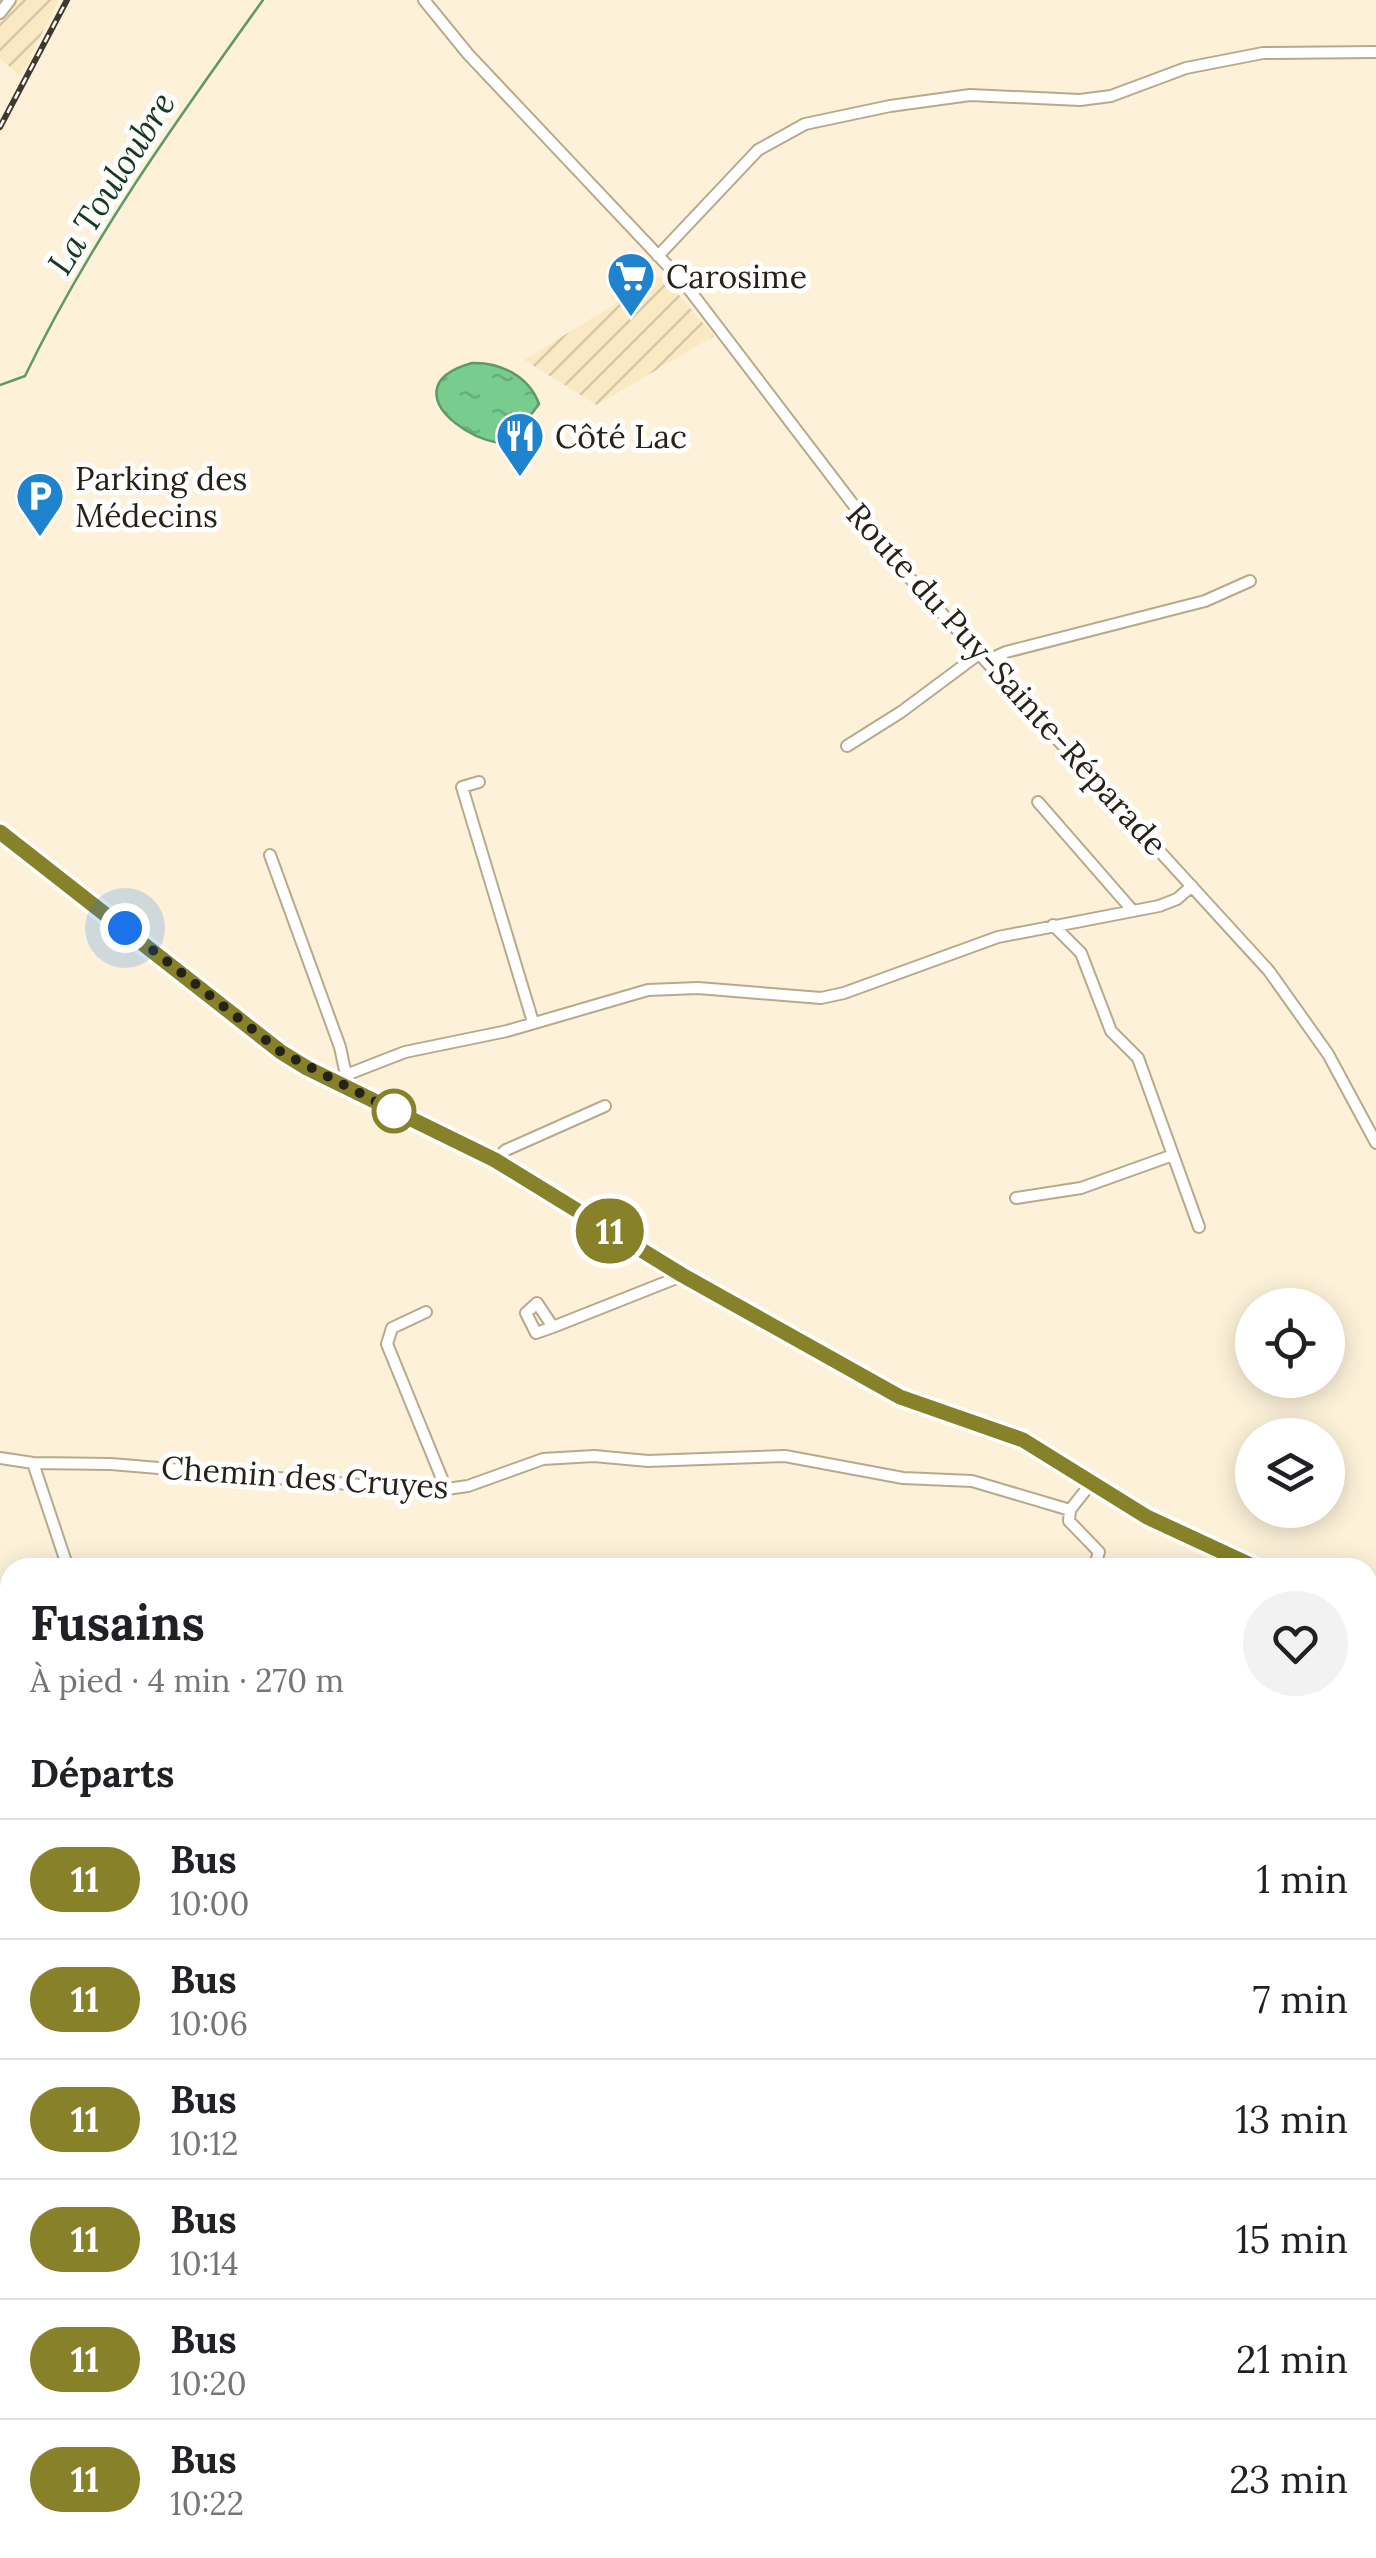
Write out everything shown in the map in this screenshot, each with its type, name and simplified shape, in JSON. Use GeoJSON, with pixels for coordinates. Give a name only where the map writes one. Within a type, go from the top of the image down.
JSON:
{"type":"FeatureCollection","features":[{"type":"Feature","properties":{"kind":"main road"},"geometry":{"type":"LineString","coordinates":[[0,832],[281,1052],[342,1079],[495,1160],[682,1275],[900,1397],[1023,1440],[1166,1527],[1236,1558]]}},
{"type":"Feature","properties":{"kind":"street"},"geometry":{"type":"LineString","coordinates":[[0,13],[10,0]]}},
{"type":"Feature","properties":{"kind":"street","name":"Route du Puy-Sainte-Réparade"},"geometry":{"type":"LineString","coordinates":[[424,0],[456,40],[685,284],[876,537],[1288,995],[1328,1054],[1376,1143]]}},
{"type":"Feature","properties":{"kind":"street"},"geometry":{"type":"LineString","coordinates":[[658,256],[758,150],[804,124],[970,95],[1080,100],[1112,96],[1186,68],[1263,53],[1376,52]]}},
{"type":"Feature","properties":{"kind":"street"},"geometry":{"type":"LineString","coordinates":[[847,746],[983,658],[1206,600],[1250,581]]}},
{"type":"Feature","properties":{"kind":"street"},"geometry":{"type":"LineString","coordinates":[[479,782],[462,787],[532,1022]]}},
{"type":"Feature","properties":{"kind":"street"},"geometry":{"type":"LineString","coordinates":[[1038,802],[1133,911]]}},
{"type":"Feature","properties":{"kind":"street"},"geometry":{"type":"LineString","coordinates":[[270,856],[340,1047],[342,1079],[405,1052],[507,1030],[648,990],[672,988],[804,999],[833,996],[998,937],[1133,911],[1177,899],[1192,886]]}},
{"type":"Feature","properties":{"kind":"street"},"geometry":{"type":"LineString","coordinates":[[1053,926],[1081,953],[1111,1032],[1138,1058],[1199,1227]]}},
{"type":"Feature","properties":{"kind":"street"},"geometry":{"type":"LineString","coordinates":[[495,1160],[506,1150],[605,1106]]}},
{"type":"Feature","properties":{"kind":"street"},"geometry":{"type":"LineString","coordinates":[[1016,1198],[1081,1188],[1173,1156]]}},
{"type":"Feature","properties":{"kind":"street"},"geometry":{"type":"LineString","coordinates":[[553,1327],[682,1275]]}},
{"type":"Feature","properties":{"kind":"street"},"geometry":{"type":"LineString","coordinates":[[426,1312],[392,1328],[387,1344],[447,1491]]}},
{"type":"Feature","properties":{"kind":"street","name":"Chemin des Cruyes"},"geometry":{"type":"LineString","coordinates":[[0,1458],[447,1491],[543,1459],[594,1456],[648,1461],[785,1456],[903,1478],[972,1481],[1070,1510]]}},
{"type":"Feature","properties":{"kind":"street"},"geometry":{"type":"LineString","coordinates":[[33,1463],[65,1558]]}},
{"type":"Feature","properties":{"kind":"street"},"geometry":{"type":"LineString","coordinates":[[1092,1482],[1070,1510],[1069,1522],[1098,1552],[1096,1558]]}},
{"type":"Feature","properties":{"kind":"shaded area"},"geometry":{"type":"Polygon","coordinates":[[[0,0],[59,0],[20,76],[0,58],[0,0]]]}},
{"type":"Feature","properties":{"kind":"shaded area"},"geometry":{"type":"Polygon","coordinates":[[[662,275],[714,336],[597,405],[524,360],[662,275]]]}},
{"type":"Feature","properties":{"kind":"water"},"geometry":{"type":"Polygon","coordinates":[[[472,363],[503,368],[521,378],[539,404],[530,416],[534,433],[519,443],[498,443],[476,436],[441,408],[437,391],[446,375],[472,363]]]}},
{"type":"Feature","properties":{"kind":"waterway","name":"La Touloubre"},"geometry":{"type":"LineString","coordinates":[[0,385],[25,376],[106,230],[263,0]]}},
{"type":"Feature","properties":{"kind":"railway"},"geometry":{"type":"LineString","coordinates":[[0,127],[67,0]]}},
{"type":"Feature","properties":{"kind":"bus line","name":"11"},"geometry":{"type":"LineString","coordinates":[[0,832],[281,1052],[307,1068],[495,1160],[682,1275],[900,1397],[1023,1440],[1147,1517],[1235,1558]]}},
{"type":"Feature","properties":{"kind":"place","name":"Carosime"},"geometry":{"type":"Point","coordinates":[631,318]}},
{"type":"Feature","properties":{"kind":"place","name":"Côté Lac"},"geometry":{"type":"Point","coordinates":[520,478]}},
{"type":"Feature","properties":{"kind":"place","name":"Parking des Médecins"},"geometry":{"type":"Point","coordinates":[40,538]}},
{"type":"Feature","properties":{"kind":"route"},"geometry":{"type":"LineString","coordinates":[[125,928],[281,1052],[394,1111]]}}]}
